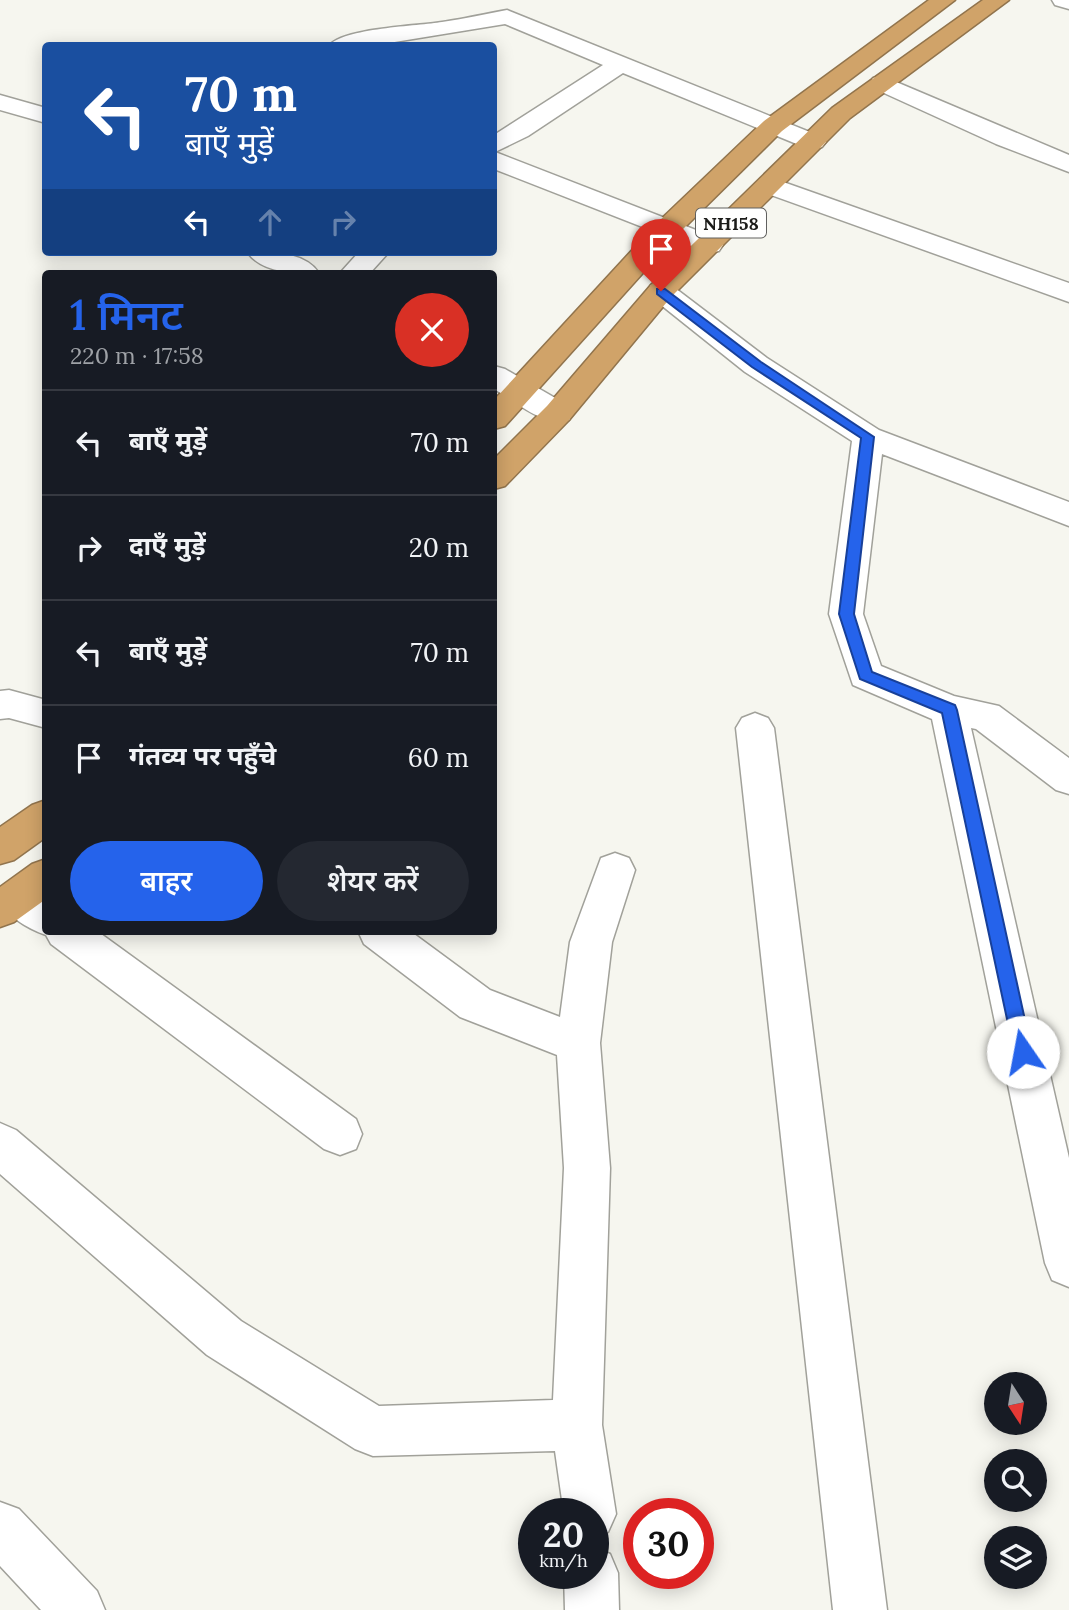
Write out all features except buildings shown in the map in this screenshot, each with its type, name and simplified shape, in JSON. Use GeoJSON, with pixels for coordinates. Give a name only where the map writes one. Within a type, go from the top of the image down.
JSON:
{"type":"FeatureCollection","features":[{"type":"Feature","properties":{"kind":"highway"},"geometry":{"type":"LineString","coordinates":[[497,416],[668,228],[773,126],[944,0]]}},
{"type":"Feature","properties":{"kind":"highway","name":"NH158"},"geometry":{"type":"LineString","coordinates":[[497,475],[558,413],[661,291],[841,113],[998,0]]}},
{"type":"Feature","properties":{"kind":"highway"},"geometry":{"type":"LineString","coordinates":[[0,848],[42,820]]}},
{"type":"Feature","properties":{"kind":"street"},"geometry":{"type":"LineString","coordinates":[[1063,0],[1069,2]]}},
{"type":"Feature","properties":{"kind":"street"},"geometry":{"type":"LineString","coordinates":[[352,42],[506,17],[813,142]]}},
{"type":"Feature","properties":{"kind":"street"},"geometry":{"type":"LineString","coordinates":[[497,143],[621,64]]}},
{"type":"Feature","properties":{"kind":"street"},"geometry":{"type":"LineString","coordinates":[[883,83],[1005,139],[1069,164]]}},
{"type":"Feature","properties":{"kind":"street"},"geometry":{"type":"LineString","coordinates":[[0,102],[42,114]]}},
{"type":"Feature","properties":{"kind":"street"},"geometry":{"type":"LineString","coordinates":[[497,161],[709,244]]}},
{"type":"Feature","properties":{"kind":"street"},"geometry":{"type":"LineString","coordinates":[[769,185],[1069,293]]}},
{"type":"Feature","properties":{"kind":"street"},"geometry":{"type":"LineString","coordinates":[[269,256],[299,270]]}},
{"type":"Feature","properties":{"kind":"street"},"geometry":{"type":"LineString","coordinates":[[357,270],[371,256]]}},
{"type":"Feature","properties":{"kind":"street"},"geometry":{"type":"LineString","coordinates":[[661,291],[756,365],[868,437],[1069,515]]}},
{"type":"Feature","properties":{"kind":"street"},"geometry":{"type":"LineString","coordinates":[[497,378],[558,413]]}},
{"type":"Feature","properties":{"kind":"street"},"geometry":{"type":"LineString","coordinates":[[868,437],[846,614],[866,675],[949,710],[986,716],[1069,779]]}},
{"type":"Feature","properties":{"kind":"street"},"geometry":{"type":"LineString","coordinates":[[0,705],[9,704],[42,713]]}},
{"type":"Feature","properties":{"kind":"street"},"geometry":{"type":"LineString","coordinates":[[949,710],[1069,1264]]}},
{"type":"Feature","properties":{"kind":"street"},"geometry":{"type":"LineString","coordinates":[[755,728],[860,1610]]}},
{"type":"Feature","properties":{"kind":"street"},"geometry":{"type":"LineString","coordinates":[[588,1498],[577,1425],[587,1168],[578,1042],[591,942],[615,870]]}},
{"type":"Feature","properties":{"kind":"street"},"geometry":{"type":"LineString","coordinates":[[70,935],[340,1135]]}},
{"type":"Feature","properties":{"kind":"street"},"geometry":{"type":"LineString","coordinates":[[383,935],[475,1004],[578,1042]]}},
{"type":"Feature","properties":{"kind":"street"},"geometry":{"type":"LineString","coordinates":[[0,1145],[224,1338],[373,1431],[577,1425]]}},
{"type":"Feature","properties":{"kind":"street"},"geometry":{"type":"LineString","coordinates":[[0,1528],[78,1610]]}},
{"type":"Feature","properties":{"kind":"street"},"geometry":{"type":"LineString","coordinates":[[591,1589],[592,1610]]}},
{"type":"Feature","properties":{"kind":"route"},"geometry":{"type":"LineString","coordinates":[[661,291],[756,365],[868,437],[846,614],[866,675],[949,710],[1023,1052]]}}]}
